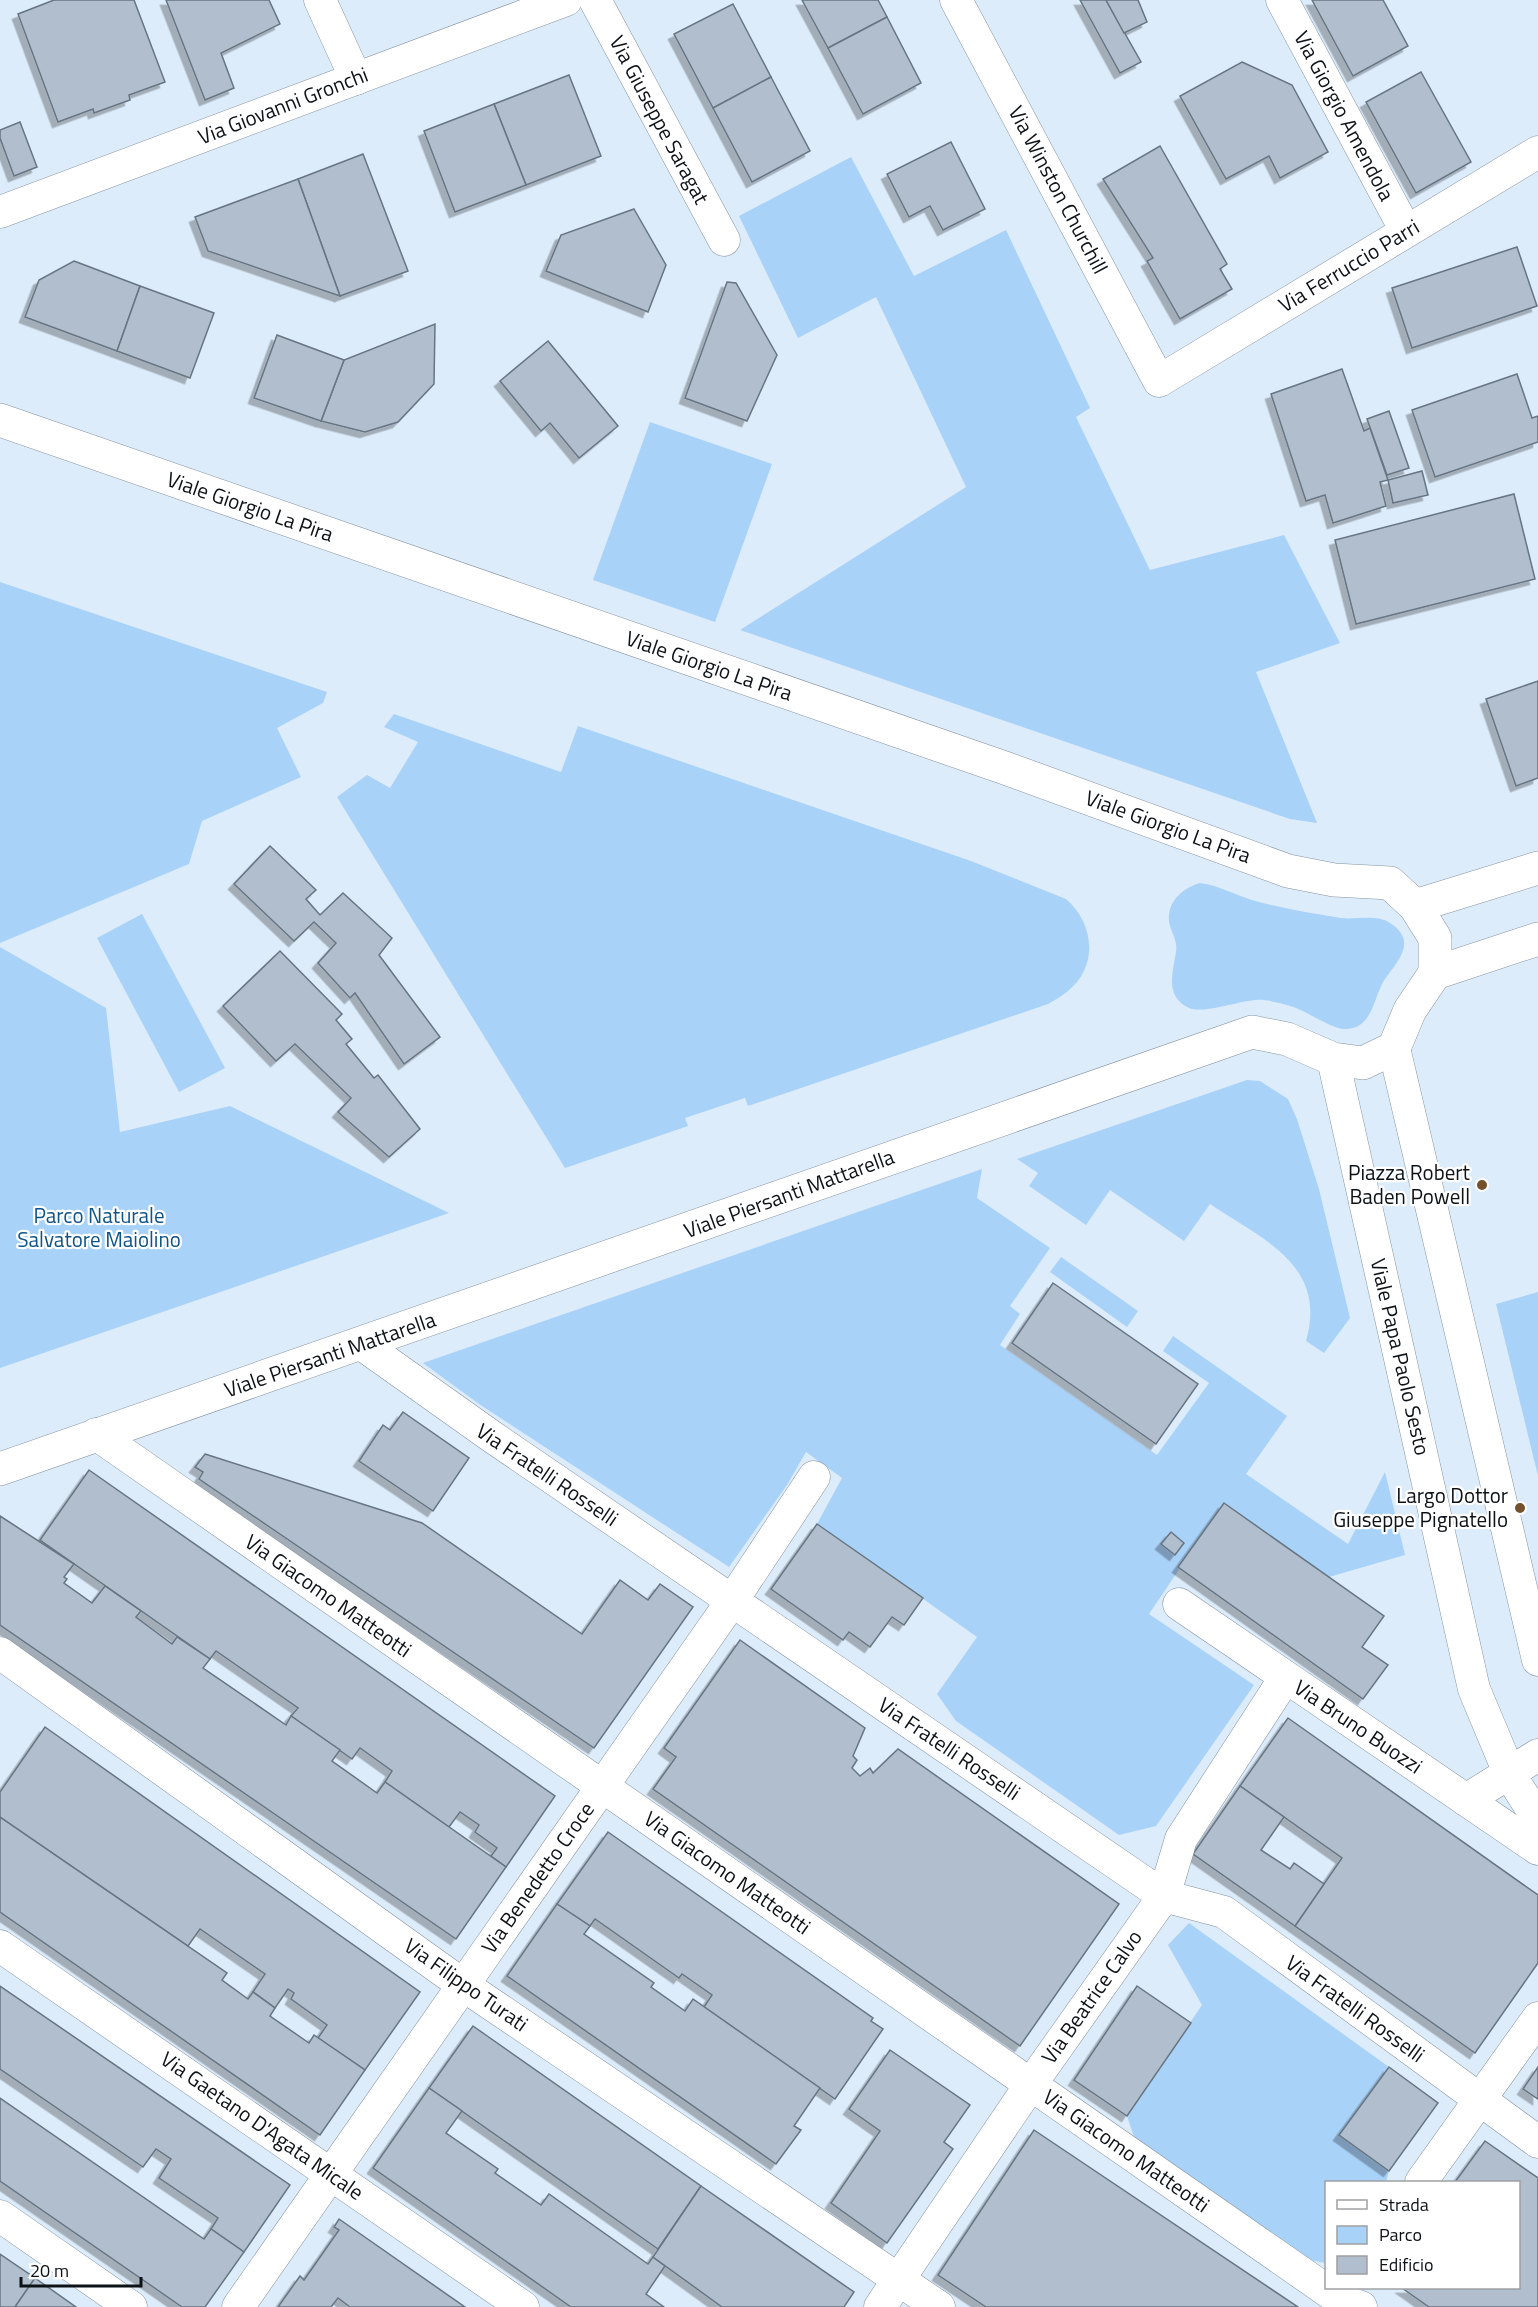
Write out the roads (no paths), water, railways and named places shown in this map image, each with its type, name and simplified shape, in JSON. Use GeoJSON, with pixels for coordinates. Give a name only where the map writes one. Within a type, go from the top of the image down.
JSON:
{"type":"FeatureCollection","features":[{"type":"Feature","properties":{"kind":"street"},"geometry":{"type":"LineString","coordinates":[[320,0],[356,79]]}},
{"type":"Feature","properties":{"kind":"street","name":"Via Giovanni Gronchi"},"geometry":{"type":"LineString","coordinates":[[0,212],[566,0]]}},
{"type":"Feature","properties":{"kind":"street","name":"Via Giuseppe Saragat"},"geometry":{"type":"LineString","coordinates":[[595,0],[724,240]]}},
{"type":"Feature","properties":{"kind":"street","name":"Via Winston Churchill"},"geometry":{"type":"LineString","coordinates":[[956,0],[1159,381]]}},
{"type":"Feature","properties":{"kind":"street","name":"Via Giorgio Amendola"},"geometry":{"type":"LineString","coordinates":[[1282,0],[1406,231]]}},
{"type":"Feature","properties":{"kind":"street","name":"Via Ferruccio Parri"},"geometry":{"type":"LineString","coordinates":[[1159,381],[1406,231],[1536,158]]}},
{"type":"Feature","properties":{"kind":"street","name":"Viale Giorgio La Pira"},"geometry":{"type":"LineString","coordinates":[[0,420],[1005,768],[1288,871],[1334,880],[1390,883],[1415,906],[1435,938],[1436,973]]}},
{"type":"Feature","properties":{"kind":"street"},"geometry":{"type":"LineString","coordinates":[[1415,906],[1538,868]]}},
{"type":"Feature","properties":{"kind":"street"},"geometry":{"type":"LineString","coordinates":[[1538,939],[1436,973],[1410,1010],[1394,1048],[1538,1660]]}},
{"type":"Feature","properties":{"kind":"street","name":"Viale Piersanti Mattarella"},"geometry":{"type":"LineString","coordinates":[[0,1469],[96,1434],[363,1345],[1252,1032],[1287,1039],[1333,1059],[1363,1063],[1394,1048]]}},
{"type":"Feature","properties":{"kind":"street","name":"Viale Papa Paolo Sesto"},"geometry":{"type":"LineString","coordinates":[[1333,1059],[1474,1689],[1510,1775],[1538,1819]]}},
{"type":"Feature","properties":{"kind":"street","name":"Via Fratelli Rosselli"},"geometry":{"type":"LineString","coordinates":[[363,1345],[491,1436],[1164,1896],[1224,1912],[1538,2142]]}},
{"type":"Feature","properties":{"kind":"street","name":"Via Giacomo Matteotti"},"geometry":{"type":"LineString","coordinates":[[96,1434],[1031,2084],[1325,2282]]}},
{"type":"Feature","properties":{"kind":"street","name":"Via Benedetto Croce"},"geometry":{"type":"LineString","coordinates":[[238,2307],[732,1601],[814,1477]]}},
{"type":"Feature","properties":{"kind":"street","name":"Via Bruno Buozzi"},"geometry":{"type":"LineString","coordinates":[[1179,1604],[1538,1849]]}},
{"type":"Feature","properties":{"kind":"street","name":"Via Filippo Turati"},"geometry":{"type":"LineString","coordinates":[[0,1653],[463,1985],[939,2307]]}},
{"type":"Feature","properties":{"kind":"street","name":"Via Beatrice Calvo"},"geometry":{"type":"LineString","coordinates":[[880,2307],[1031,2084],[1164,1896],[1181,1839],[1285,1678]]}},
{"type":"Feature","properties":{"kind":"street"},"geometry":{"type":"LineString","coordinates":[[1466,1800],[1510,1775],[1538,1755]]}},
{"type":"Feature","properties":{"kind":"street","name":"Via Gaetano D'Agata Micale"},"geometry":{"type":"LineString","coordinates":[[0,1946],[523,2307]]}},
{"type":"Feature","properties":{"kind":"street"},"geometry":{"type":"LineString","coordinates":[[1422,2181],[1538,2018]]}},
{"type":"Feature","properties":{"kind":"street"},"geometry":{"type":"LineString","coordinates":[[0,2217],[130,2307]]}},
{"type":"Feature","properties":{"kind":"street","name":"Via Giacomo Matteotti"},"geometry":{"type":"LineString","coordinates":[[1336,2289],[1349,2298]]}},
{"type":"Feature","properties":{"kind":"place","name":"Piazza Robert Baden Powell"},"geometry":{"type":"Point","coordinates":[1482,1185]}},
{"type":"Feature","properties":{"kind":"place","name":"Largo Dottor Giuseppe Pignatello"},"geometry":{"type":"Point","coordinates":[1520,1508]}},
{"type":"Feature","properties":{"kind":"park label","name":"Parco Naturale Salvatore Maiolino"},"geometry":{"type":"Point","coordinates":[99,1228]}}]}
